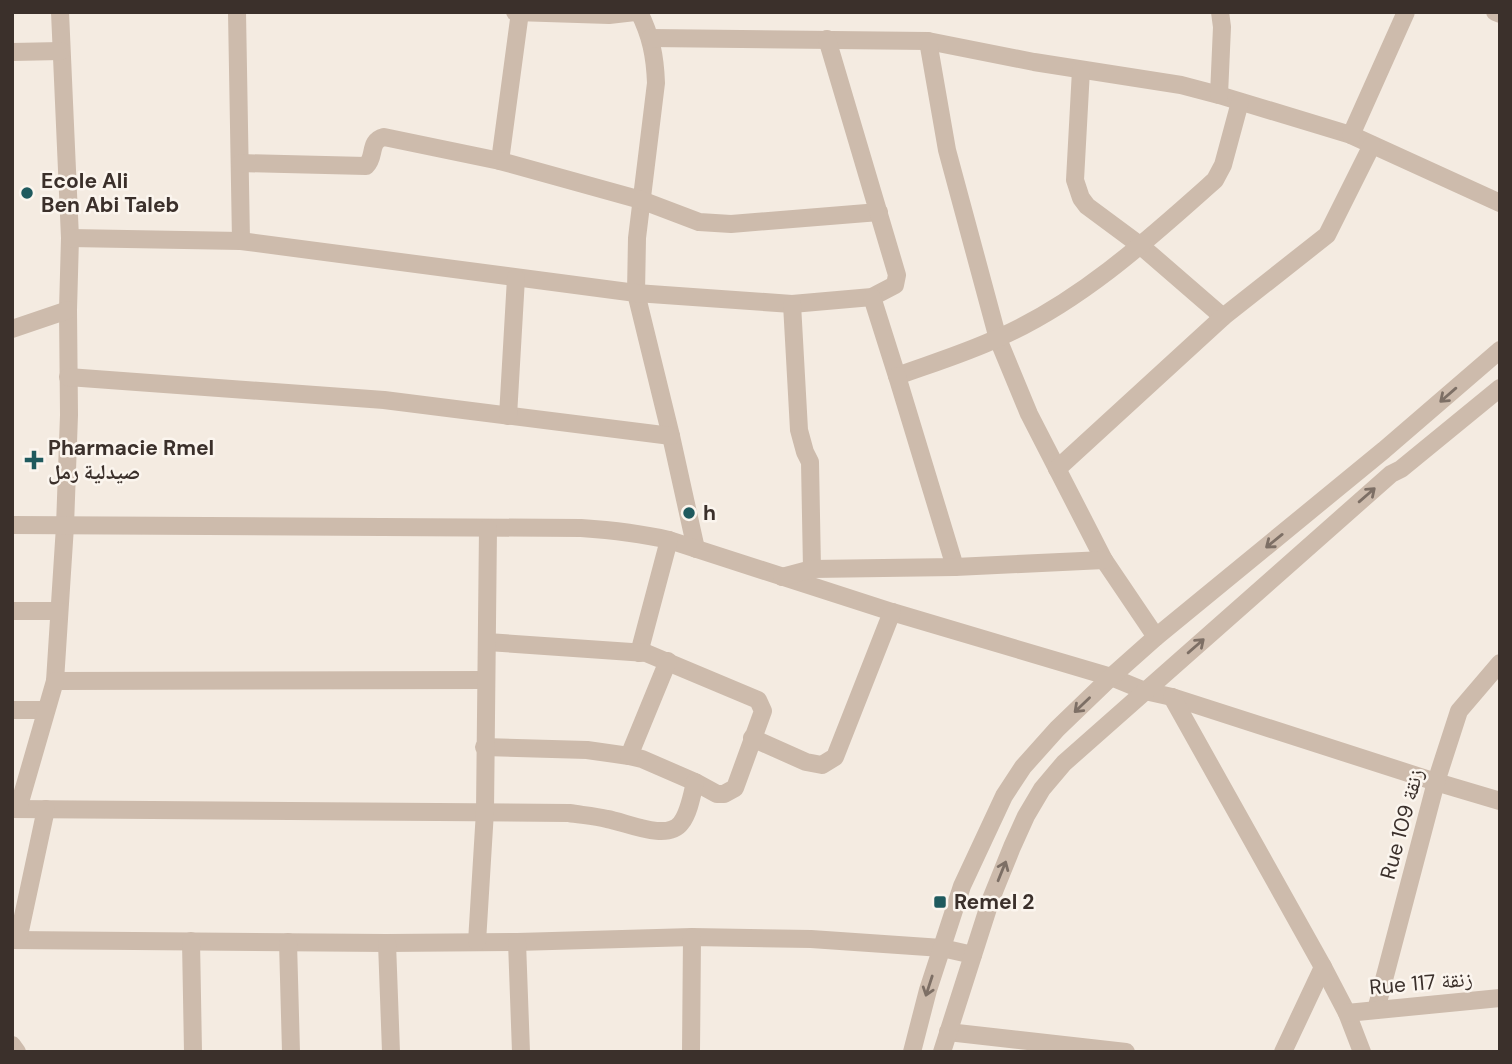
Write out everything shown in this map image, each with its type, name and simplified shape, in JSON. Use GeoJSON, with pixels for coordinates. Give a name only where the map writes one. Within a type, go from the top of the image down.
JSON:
{"type":"FeatureCollection","features":[{"type":"Feature","properties":{"kind":"street"},"geometry":{"type":"LineString","coordinates":[[60,12],[70,238],[65,526],[55,681],[15,809],[569,813],[608,819],[650,830],[671,830],[680,826],[685,817],[695,782]]}},
{"type":"Feature","properties":{"kind":"street"},"geometry":{"type":"LineString","coordinates":[[237,12],[241,242]]}},
{"type":"Feature","properties":{"kind":"street"},"geometry":{"type":"LineString","coordinates":[[500,161],[517,12],[609,15],[637,12],[650,38],[656,83],[637,238],[636,293],[696,549]]}},
{"type":"Feature","properties":{"kind":"street"},"geometry":{"type":"LineString","coordinates":[[1219,95],[1222,27],[1220,12]]}},
{"type":"Feature","properties":{"kind":"street"},"geometry":{"type":"LineString","coordinates":[[1351,135],[1406,12]]}},
{"type":"Feature","properties":{"kind":"street"},"geometry":{"type":"LineString","coordinates":[[650,38],[928,41],[1081,70],[1181,85],[1351,135],[1500,203]]}},
{"type":"Feature","properties":{"kind":"street"},"geometry":{"type":"LineString","coordinates":[[70,238],[241,242],[636,293],[792,304],[872,297],[895,285],[897,275],[827,39]]}},
{"type":"Feature","properties":{"kind":"street"},"geometry":{"type":"LineString","coordinates":[[928,41],[947,149],[998,339],[1028,414],[1104,560],[1156,637]]}},
{"type":"Feature","properties":{"kind":"street"},"geometry":{"type":"LineString","coordinates":[[12,52],[61,51]]}},
{"type":"Feature","properties":{"kind":"street"},"geometry":{"type":"LineString","coordinates":[[1081,70],[1075,180],[1077,189],[1087,206],[1141,246],[1223,317]]}},
{"type":"Feature","properties":{"kind":"street"},"geometry":{"type":"LineString","coordinates":[[897,376],[998,339],[1047,313],[1141,246],[1215,180],[1223,165],[1240,102]]}},
{"type":"Feature","properties":{"kind":"street"},"geometry":{"type":"LineString","coordinates":[[240,163],[366,166],[370,163],[374,143],[378,138],[384,137],[500,161],[641,200],[699,222],[720,224],[879,212]]}},
{"type":"Feature","properties":{"kind":"street"},"geometry":{"type":"LineString","coordinates":[[1057,469],[1223,317],[1327,235],[1371,145]]}},
{"type":"Feature","properties":{"kind":"street"},"geometry":{"type":"LineString","coordinates":[[508,416],[516,278]]}},
{"type":"Feature","properties":{"kind":"street"},"geometry":{"type":"LineString","coordinates":[[872,297],[955,567]]}},
{"type":"Feature","properties":{"kind":"street"},"geometry":{"type":"LineString","coordinates":[[792,304],[799,430],[810,461],[812,569]]}},
{"type":"Feature","properties":{"kind":"street"},"geometry":{"type":"LineString","coordinates":[[12,330],[68,310]]}},
{"type":"Feature","properties":{"kind":"street"},"geometry":{"type":"LineString","coordinates":[[912,1052],[928,990],[962,886],[1004,796],[1023,767],[1057,729],[1156,637],[1384,450],[1500,350]]}},
{"type":"Feature","properties":{"kind":"street"},"geometry":{"type":"LineString","coordinates":[[68,377],[384,400],[671,436]]}},
{"type":"Feature","properties":{"kind":"street"},"geometry":{"type":"LineString","coordinates":[[942,1052],[991,899],[1026,816],[1042,789],[1064,763],[1391,474],[1401,469],[1500,388]]}},
{"type":"Feature","properties":{"kind":"street"},"geometry":{"type":"LineString","coordinates":[[12,525],[610,530],[669,540],[1500,801]]}},
{"type":"Feature","properties":{"kind":"street"},"geometry":{"type":"LineString","coordinates":[[477,942],[485,811],[488,528]]}},
{"type":"Feature","properties":{"kind":"street"},"geometry":{"type":"LineString","coordinates":[[639,653],[669,540]]}},
{"type":"Feature","properties":{"kind":"street"},"geometry":{"type":"LineString","coordinates":[[782,577],[812,569],[955,567],[1104,560]]}},
{"type":"Feature","properties":{"kind":"street"},"geometry":{"type":"LineString","coordinates":[[12,611],[59,611]]}},
{"type":"Feature","properties":{"kind":"street"},"geometry":{"type":"LineString","coordinates":[[752,738],[806,762],[822,765],[835,757],[892,612]]}},
{"type":"Feature","properties":{"kind":"street"},"geometry":{"type":"LineString","coordinates":[[484,747],[587,750],[629,756],[642,759],[717,794],[724,794],[735,788],[762,715],[758,700],[646,653],[486,642]]}},
{"type":"Feature","properties":{"kind":"street"},"geometry":{"type":"LineString","coordinates":[[629,756],[668,661]]}},
{"type":"Feature","properties":{"kind":"street","name":"Rue 109 زنقة"},"geometry":{"type":"LineString","coordinates":[[1376,1010],[1436,782],[1459,711],[1500,663]]}},
{"type":"Feature","properties":{"kind":"street"},"geometry":{"type":"LineString","coordinates":[[55,681],[486,680]]}},
{"type":"Feature","properties":{"kind":"street"},"geometry":{"type":"LineString","coordinates":[[1172,696],[1323,967],[1347,1013],[1362,1052]]}},
{"type":"Feature","properties":{"kind":"street"},"geometry":{"type":"LineString","coordinates":[[12,710],[46,710]]}},
{"type":"Feature","properties":{"kind":"street"},"geometry":{"type":"LineString","coordinates":[[46,809],[15,940],[387,943],[692,937],[811,939],[942,948],[973,955]]}},
{"type":"Feature","properties":{"kind":"street"},"geometry":{"type":"LineString","coordinates":[[691,1052],[692,937]]}},
{"type":"Feature","properties":{"kind":"street"},"geometry":{"type":"LineString","coordinates":[[191,941],[193,1052]]}},
{"type":"Feature","properties":{"kind":"street"},"geometry":{"type":"LineString","coordinates":[[288,942],[291,1052]]}},
{"type":"Feature","properties":{"kind":"street"},"geometry":{"type":"LineString","coordinates":[[517,942],[521,1052]]}},
{"type":"Feature","properties":{"kind":"street"},"geometry":{"type":"LineString","coordinates":[[387,943],[391,1052]]}},
{"type":"Feature","properties":{"kind":"street"},"geometry":{"type":"LineString","coordinates":[[1283,1052],[1323,967]]}},
{"type":"Feature","properties":{"kind":"street","name":"Rue 117 زنقة"},"geometry":{"type":"LineString","coordinates":[[1347,1013],[1500,998]]}},
{"type":"Feature","properties":{"kind":"street"},"geometry":{"type":"LineString","coordinates":[[948,1032],[1019,1046],[1126,1052]]}},
{"type":"Feature","properties":{"kind":"street"},"geometry":{"type":"LineString","coordinates":[[12,1045],[17,1052]]}},
{"type":"Feature","properties":{"kind":"place","name":"Ecole Ali Ben Abi Taleb"},"geometry":{"type":"Point","coordinates":[27,193]}},
{"type":"Feature","properties":{"kind":"place","name":"Pharmacie Rmel صيدلية رمل"},"geometry":{"type":"Point","coordinates":[34,460]}},
{"type":"Feature","properties":{"kind":"place","name":"h"},"geometry":{"type":"Point","coordinates":[689,513]}},
{"type":"Feature","properties":{"kind":"place","name":"Remel 2"},"geometry":{"type":"Point","coordinates":[940,902]}}]}
